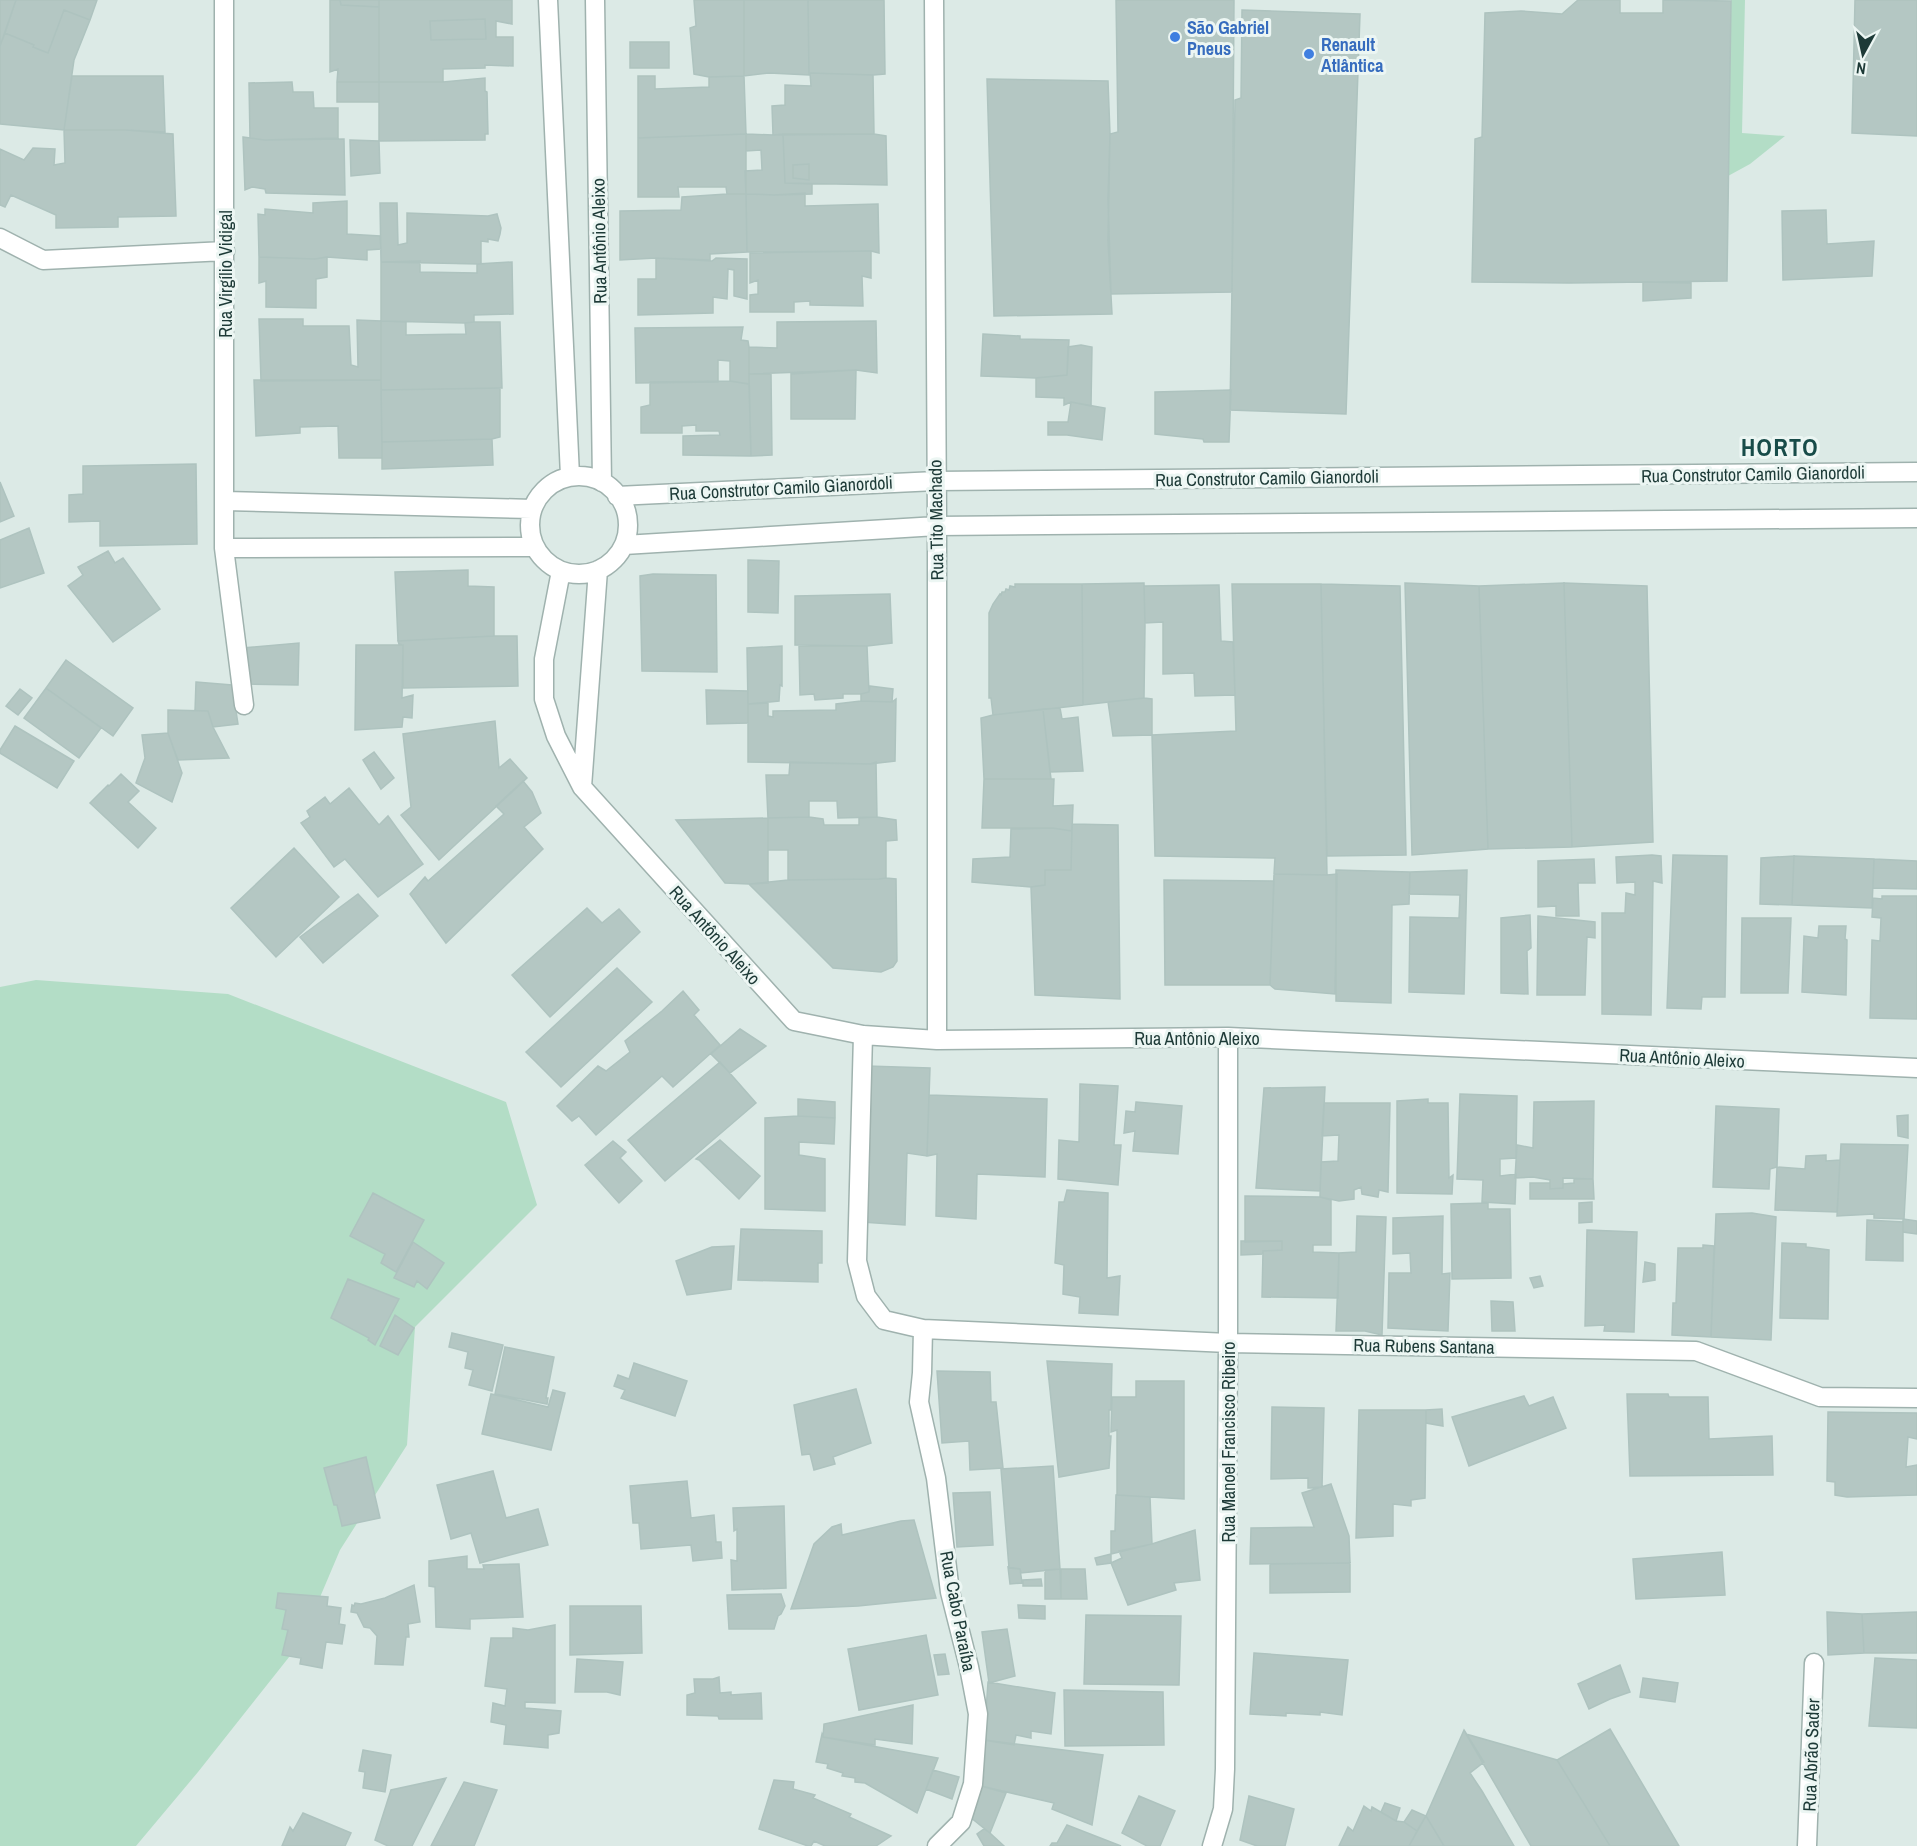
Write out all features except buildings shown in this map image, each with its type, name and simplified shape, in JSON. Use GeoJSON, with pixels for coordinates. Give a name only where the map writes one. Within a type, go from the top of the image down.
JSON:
{"type":"FeatureCollection","features":[{"type":"Feature","properties":{"kind":"street","name":"Rua Virgílio Vidigal"},"geometry":{"type":"LineString","coordinates":[[224,0],[224,548],[244,705]]}},
{"type":"Feature","properties":{"kind":"street"},"geometry":{"type":"LineString","coordinates":[[548,0],[570,476]]}},
{"type":"Feature","properties":{"kind":"street","name":"Rua Antônio Aleixo"},"geometry":{"type":"LineString","coordinates":[[595,0],[602,482]]}},
{"type":"Feature","properties":{"kind":"street","name":"Rua Tito Machado"},"geometry":{"type":"LineString","coordinates":[[934,0],[937,1040]]}},
{"type":"Feature","properties":{"kind":"street"},"geometry":{"type":"LineString","coordinates":[[0,238],[43,260],[225,251]]}},
{"type":"Feature","properties":{"kind":"street","name":"Rua Construtor Camilo Gianordoli"},"geometry":{"type":"LineString","coordinates":[[617,496],[936,481],[1917,472]]}},
{"type":"Feature","properties":{"kind":"street"},"geometry":{"type":"LineString","coordinates":[[570,476],[587,476],[602,482],[611,487],[625,506],[628,528],[624,545],[613,562],[598,570],[585,574],[561,571],[547,562],[531,539],[529,526],[532,509],[541,493],[554,482],[570,476]]}},
{"type":"Feature","properties":{"kind":"street"},"geometry":{"type":"LineString","coordinates":[[225,501],[532,509]]}},
{"type":"Feature","properties":{"kind":"street"},"geometry":{"type":"LineString","coordinates":[[624,545],[937,526],[1917,518]]}},
{"type":"Feature","properties":{"kind":"street"},"geometry":{"type":"LineString","coordinates":[[224,548],[535,547]]}},
{"type":"Feature","properties":{"kind":"street"},"geometry":{"type":"LineString","coordinates":[[582,787],[598,570]]}},
{"type":"Feature","properties":{"kind":"street","name":"Rua Antônio Aleixo"},"geometry":{"type":"LineString","coordinates":[[561,571],[544,659],[544,699],[555,736],[582,787],[794,1021],[862,1035],[937,1040],[1228,1037],[1917,1068]]}},
{"type":"Feature","properties":{"kind":"street","name":"Rua Rubens Santana"},"geometry":{"type":"LineString","coordinates":[[862,1035],[857,1261],[866,1296],[884,1320],[924,1329],[1228,1343],[1696,1351],[1820,1397],[1917,1398]]}},
{"type":"Feature","properties":{"kind":"street","name":"Rua Manoel Francisco Ribeiro"},"geometry":{"type":"LineString","coordinates":[[1212,1846],[1223,1809],[1225,1769],[1228,1037]]}},
{"type":"Feature","properties":{"kind":"street","name":"Rua Cabo Paraíba"},"geometry":{"type":"LineString","coordinates":[[924,1329],[919,1402],[936,1478],[950,1592],[978,1714],[973,1784],[961,1822],[937,1846]]}},
{"type":"Feature","properties":{"kind":"street","name":"Rua Abrão Sader"},"geometry":{"type":"LineString","coordinates":[[1807,1846],[1814,1663]]}},
{"type":"Feature","properties":{"kind":"green space"},"geometry":{"type":"Polygon","coordinates":[[[1731,0],[1745,0],[1742,133],[1785,136],[1750,164],[1728,176],[1731,0]]]}},
{"type":"Feature","properties":{"kind":"green space"},"geometry":{"type":"Polygon","coordinates":[[[36,980],[228,994],[506,1102],[537,1205],[415,1327],[407,1445],[340,1550],[301,1642],[136,1846],[0,1846],[0,987],[36,980]]]}},
{"type":"Feature","properties":{"kind":"place","name":"São Gabriel Pneus"},"geometry":{"type":"Point","coordinates":[1175,37]}},
{"type":"Feature","properties":{"kind":"place","name":"Renault Atlântica"},"geometry":{"type":"Point","coordinates":[1309,54]}},
{"type":"Feature","properties":{"kind":"district","name":"HORTO"},"geometry":{"type":"Point","coordinates":[1780,447]}}]}
